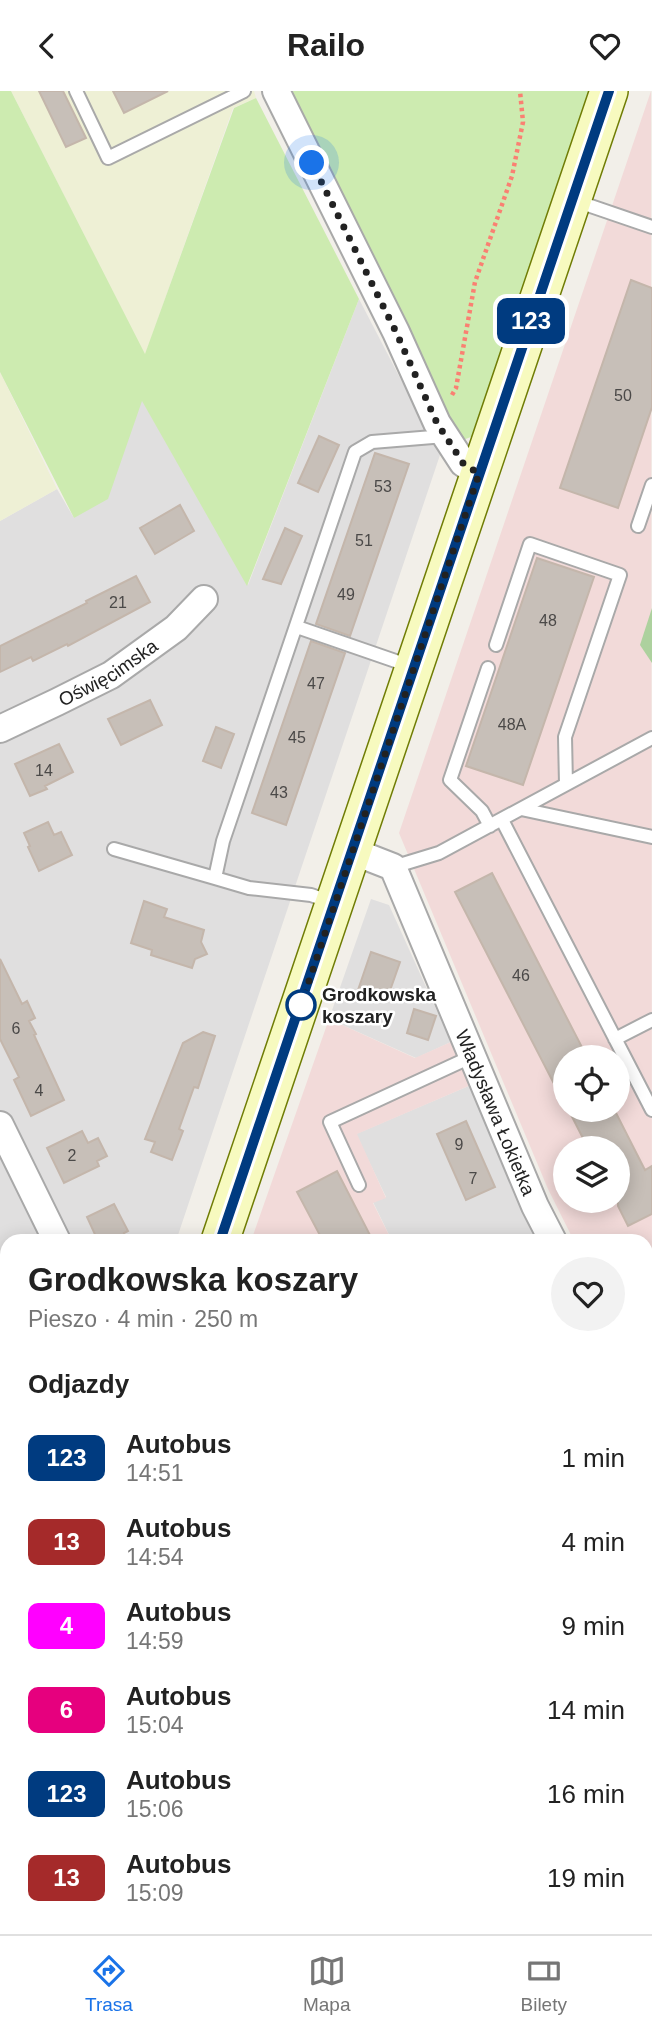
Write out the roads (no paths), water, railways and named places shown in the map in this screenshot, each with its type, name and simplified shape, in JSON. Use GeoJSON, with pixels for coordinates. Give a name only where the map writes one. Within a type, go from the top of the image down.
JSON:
{"type":"FeatureCollection","features":[{"type":"Feature","properties":{"kind":"main road"},"geometry":{"type":"LineString","coordinates":[[222,1234],[609,91]]}},
{"type":"Feature","properties":{"kind":"street"},"geometry":{"type":"LineString","coordinates":[[276,91],[396,332],[441,429],[463,463],[479,474]]}},
{"type":"Feature","properties":{"kind":"street","name":"Oświęcimska"},"geometry":{"type":"LineString","coordinates":[[0,729],[111,675],[176,628],[204,599]]}},
{"type":"Feature","properties":{"kind":"street"},"geometry":{"type":"LineString","coordinates":[[352,851],[393,867]]}},
{"type":"Feature","properties":{"kind":"street","name":"Władysława Łokietka"},"geometry":{"type":"LineString","coordinates":[[393,867],[550,1234]]}},
{"type":"Feature","properties":{"kind":"street"},"geometry":{"type":"LineString","coordinates":[[0,1125],[54,1234]]}},
{"type":"Feature","properties":{"kind":"lane"},"geometry":{"type":"LineString","coordinates":[[76,91],[108,158],[244,91]]}},
{"type":"Feature","properties":{"kind":"lane"},"geometry":{"type":"LineString","coordinates":[[572,200],[652,227]]}},
{"type":"Feature","properties":{"kind":"lane"},"geometry":{"type":"LineString","coordinates":[[215,878],[223,841],[355,452],[372,442],[441,429]]}},
{"type":"Feature","properties":{"kind":"lane"},"geometry":{"type":"LineString","coordinates":[[638,526],[652,485]]}},
{"type":"Feature","properties":{"kind":"lane"},"geometry":{"type":"LineString","coordinates":[[496,645],[530,544],[620,575],[565,737],[566,784]]}},
{"type":"Feature","properties":{"kind":"lane"},"geometry":{"type":"LineString","coordinates":[[297,627],[414,667]]}},
{"type":"Feature","properties":{"kind":"lane"},"geometry":{"type":"LineString","coordinates":[[488,668],[450,780],[496,823],[652,1110]]}},
{"type":"Feature","properties":{"kind":"lane"},"geometry":{"type":"LineString","coordinates":[[393,867],[439,853],[652,738]]}},
{"type":"Feature","properties":{"kind":"lane"},"geometry":{"type":"LineString","coordinates":[[521,809],[652,837]]}},
{"type":"Feature","properties":{"kind":"lane"},"geometry":{"type":"LineString","coordinates":[[114,849],[249,888],[311,895],[335,903]]}},
{"type":"Feature","properties":{"kind":"lane"},"geometry":{"type":"LineString","coordinates":[[615,1039],[652,1020]]}},
{"type":"Feature","properties":{"kind":"lane"},"geometry":{"type":"LineString","coordinates":[[359,1185],[330,1122],[473,1056]]}},
{"type":"Feature","properties":{"kind":"place","name":"Grodkowska koszary"},"geometry":{"type":"Point","coordinates":[301,1005]}}]}
